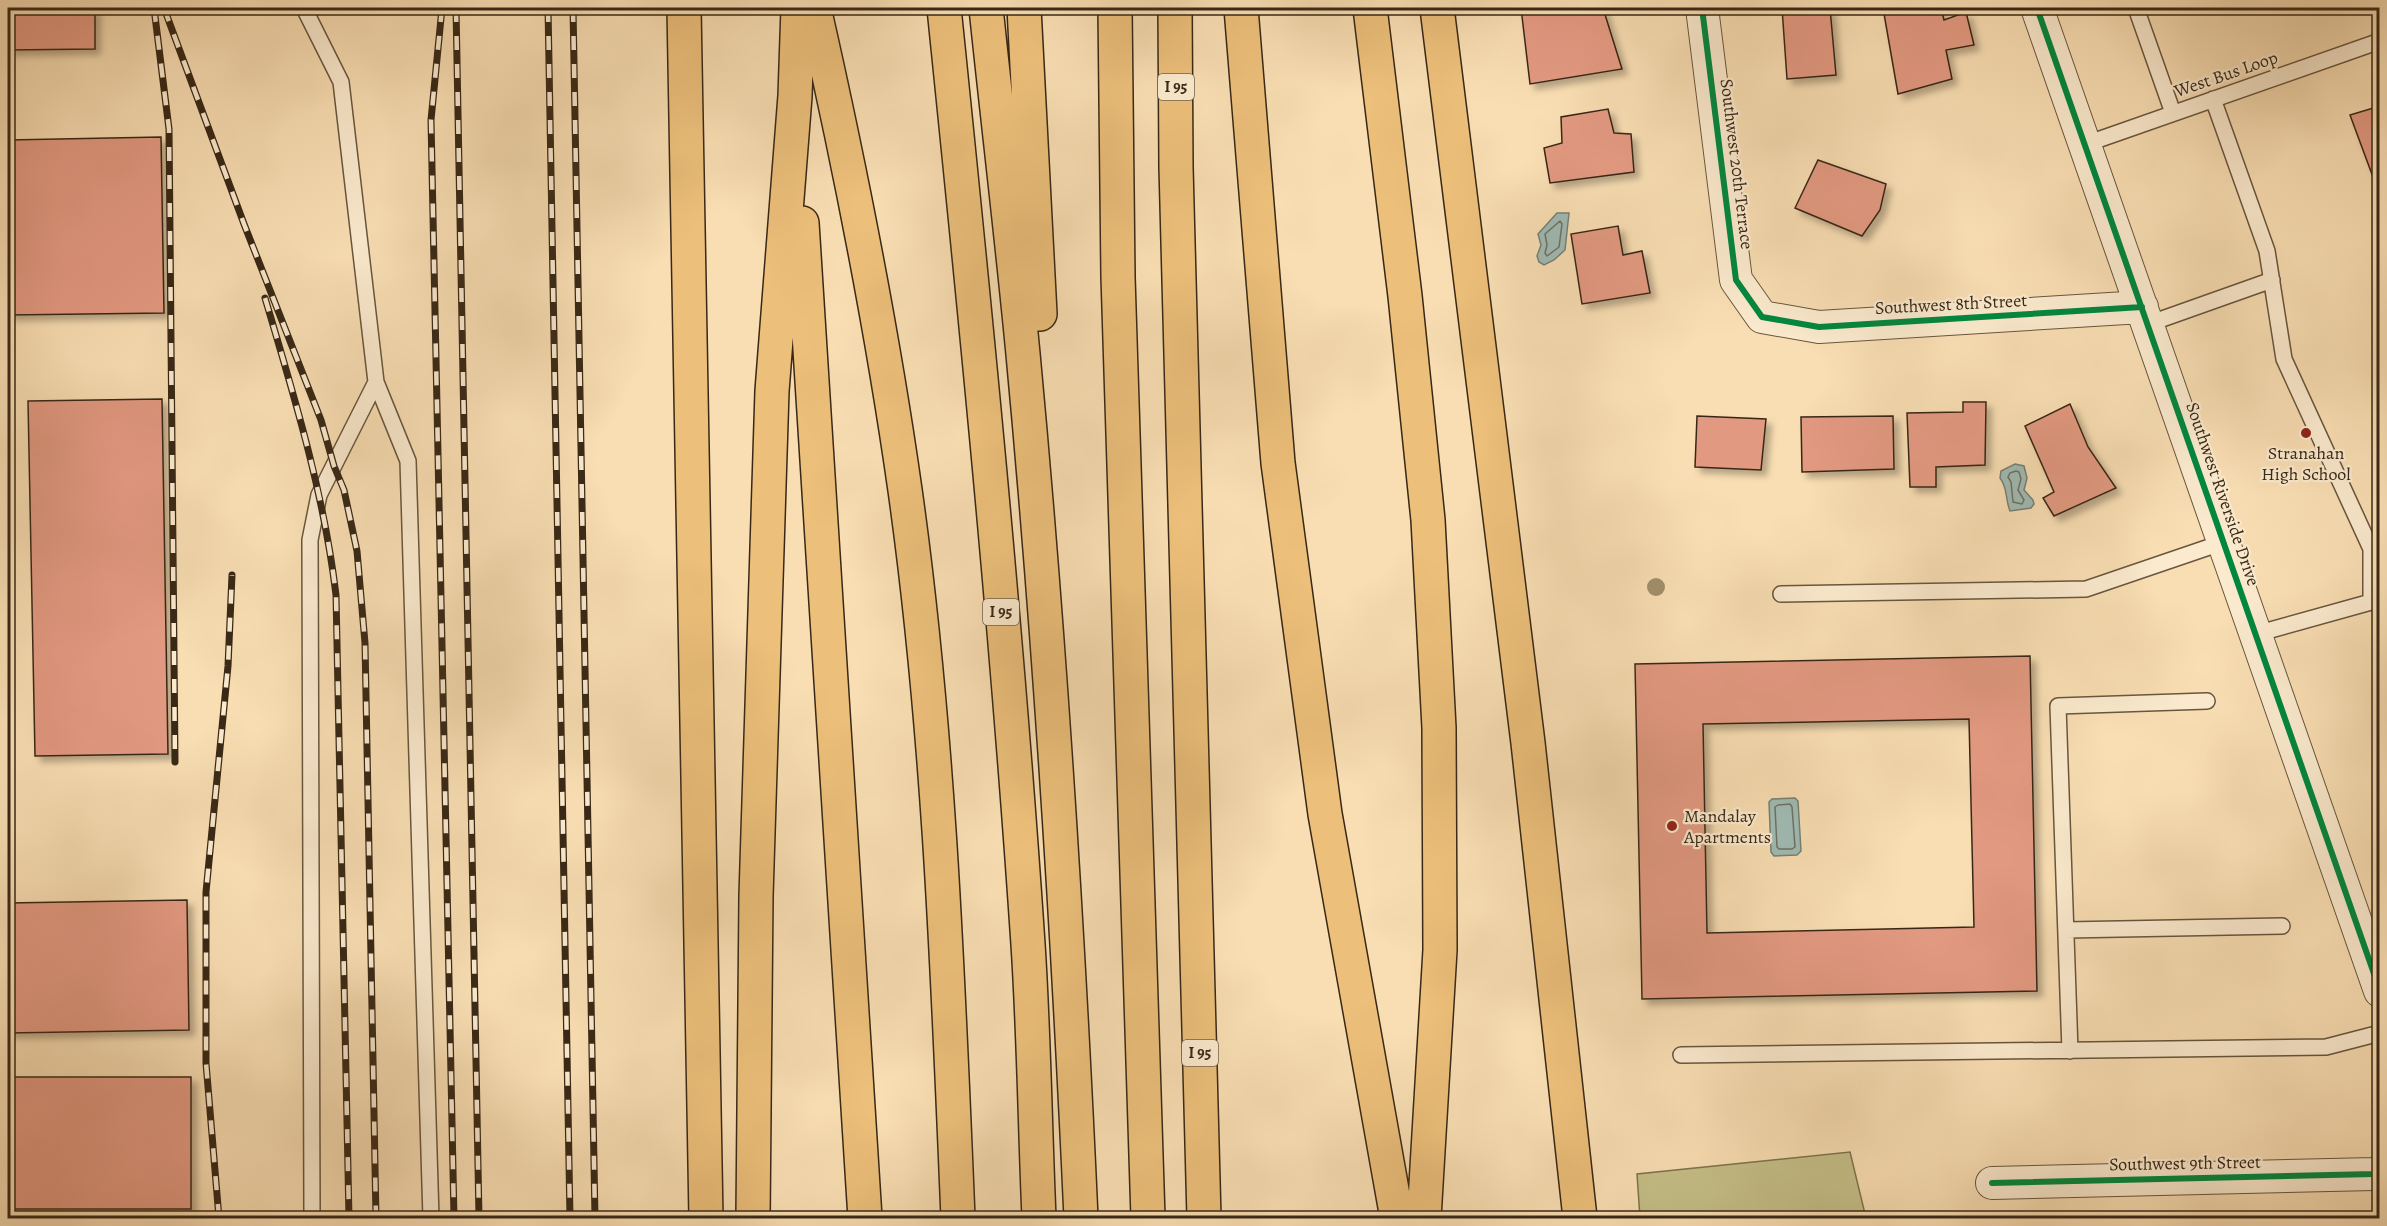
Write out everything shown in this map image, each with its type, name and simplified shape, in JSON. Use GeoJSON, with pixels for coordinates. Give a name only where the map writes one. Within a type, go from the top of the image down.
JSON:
{"type":"FeatureCollection","features":[{"type":"Feature","properties":{"kind":"highway"},"geometry":{"type":"LineString","coordinates":[[684,8],[706,1218]]}},
{"type":"Feature","properties":{"kind":"highway"},"geometry":{"type":"LineString","coordinates":[[753,1218],[756,896],[772,403],[795,96],[798,8]]}},
{"type":"Feature","properties":{"kind":"highway"},"geometry":{"type":"LineString","coordinates":[[814,8],[867,260],[905,490],[927,687],[944,911],[958,1218]]}},
{"type":"Feature","properties":{"kind":"highway","name":"I 95"},"geometry":{"type":"LineString","coordinates":[[944,8],[986,415],[1008,678],[1028,947],[1039,1218]]}},
{"type":"Feature","properties":{"kind":"highway"},"geometry":{"type":"LineString","coordinates":[[986,8],[1023,352],[1050,679],[1066,924],[1081,1218]]}},
{"type":"Feature","properties":{"kind":"highway"},"geometry":{"type":"LineString","coordinates":[[1024,8],[1041,348],[1057,524],[1050,679]]}},
{"type":"Feature","properties":{"kind":"highway"},"geometry":{"type":"LineString","coordinates":[[1094,8],[1118,277]]}},
{"type":"Feature","properties":{"kind":"highway"},"geometry":{"type":"LineString","coordinates":[[1115,8],[1118,277],[1148,1218]]}},
{"type":"Feature","properties":{"kind":"highway","name":"I 95"},"geometry":{"type":"LineString","coordinates":[[1175,8],[1176,167],[1204,1218]]}},
{"type":"Feature","properties":{"kind":"highway"},"geometry":{"type":"LineString","coordinates":[[1241,8],[1278,463],[1325,814],[1397,1218]]}},
{"type":"Feature","properties":{"kind":"highway"},"geometry":{"type":"LineString","coordinates":[[1370,8],[1406,307],[1428,520],[1438,728],[1440,862],[1437,1009],[1424,1218]]}},
{"type":"Feature","properties":{"kind":"highway"},"geometry":{"type":"LineString","coordinates":[[1437,8],[1527,731],[1580,1218]]}},
{"type":"Feature","properties":{"kind":"highway"},"geometry":{"type":"LineString","coordinates":[[795,96],[865,1218]]}},
{"type":"Feature","properties":{"kind":"street","name":"Southwest 20th Terrace"},"geometry":{"type":"LineString","coordinates":[[1702,8],[1736,280],[1762,317]]}},
{"type":"Feature","properties":{"kind":"street","name":"Southwest Riverside Drive"},"geometry":{"type":"LineString","coordinates":[[2037,8],[2379,991]]}},
{"type":"Feature","properties":{"kind":"street","name":"Southwest 8th Street"},"geometry":{"type":"LineString","coordinates":[[1762,317],[1819,327],[2145,315]]}},
{"type":"Feature","properties":{"kind":"street","name":"Southwest 9th Street"},"geometry":{"type":"LineString","coordinates":[[1992,1183],[2374,1174],[2379,1172]]}},
{"type":"Feature","properties":{"kind":"lane"},"geometry":{"type":"LineString","coordinates":[[304,8],[341,82],[376,382],[408,461],[430,1218]]}},
{"type":"Feature","properties":{"kind":"lane"},"geometry":{"type":"LineString","coordinates":[[2136,8],[2173,113]]}},
{"type":"Feature","properties":{"kind":"lane","name":"West Bus Loop"},"geometry":{"type":"LineString","coordinates":[[2086,144],[2379,41]]}},
{"type":"Feature","properties":{"kind":"lane"},"geometry":{"type":"LineString","coordinates":[[2213,99],[2267,251],[2284,359],[2371,549],[2371,602],[2256,634]]}},
{"type":"Feature","properties":{"kind":"lane"},"geometry":{"type":"LineString","coordinates":[[2145,315],[2272,280]]}},
{"type":"Feature","properties":{"kind":"lane"},"geometry":{"type":"LineString","coordinates":[[312,1218],[310,540],[320,495],[376,382]]}},
{"type":"Feature","properties":{"kind":"lane"},"geometry":{"type":"LineString","coordinates":[[1781,594],[2086,589],[2223,542]]}},
{"type":"Feature","properties":{"kind":"lane"},"geometry":{"type":"LineString","coordinates":[[2070,1051],[2058,706],[2206,701]]}},
{"type":"Feature","properties":{"kind":"lane"},"geometry":{"type":"LineString","coordinates":[[2066,930],[2282,926]]}},
{"type":"Feature","properties":{"kind":"lane"},"geometry":{"type":"LineString","coordinates":[[1681,1055],[2326,1047],[2379,1033]]}},
{"type":"Feature","properties":{"kind":"shaded area"},"geometry":{"type":"Polygon","coordinates":[[[1850,1152],[1866,1218],[1640,1218],[1637,1174],[1850,1152]]]}},
{"type":"Feature","properties":{"kind":"water"},"geometry":{"type":"Polygon","coordinates":[[[1557,213],[1569,213],[1565,250],[1544,265],[1539,262],[1537,256],[1541,245],[1538,234],[1557,213]]]}},
{"type":"Feature","properties":{"kind":"water"},"geometry":{"type":"Polygon","coordinates":[[[2015,464],[2024,466],[2027,478],[2024,490],[2034,504],[2031,508],[2010,511],[2000,478],[2001,471],[2015,464]]]}},
{"type":"Feature","properties":{"kind":"water"},"geometry":{"type":"Polygon","coordinates":[[[1795,798],[1798,801],[1801,851],[1797,855],[1774,856],[1771,852],[1769,802],[1772,799],[1795,798]]]}},
{"type":"Feature","properties":{"kind":"building"},"geometry":{"type":"Polygon","coordinates":[[[8,8],[95,8],[95,49],[8,50],[8,8]]]}},
{"type":"Feature","properties":{"kind":"building"},"geometry":{"type":"Polygon","coordinates":[[[1521,8],[1603,8],[1622,69],[1530,84],[1521,8]]]}},
{"type":"Feature","properties":{"kind":"building"},"geometry":{"type":"Polygon","coordinates":[[[1782,8],[1830,8],[1836,75],[1787,79],[1782,8]]]}},
{"type":"Feature","properties":{"kind":"building"},"geometry":{"type":"Polygon","coordinates":[[[1883,8],[1941,8],[1944,20],[1966,12],[1974,45],[1946,50],[1952,79],[1898,94],[1883,8]]]}},
{"type":"Feature","properties":{"kind":"building"},"geometry":{"type":"Polygon","coordinates":[[[2380,106],[2380,196],[2350,115],[2380,106]]]}},
{"type":"Feature","properties":{"kind":"building"},"geometry":{"type":"Polygon","coordinates":[[[1608,109],[1614,133],[1631,134],[1634,172],[1550,183],[1544,148],[1562,143],[1561,117],[1608,109]]]}},
{"type":"Feature","properties":{"kind":"building"},"geometry":{"type":"Polygon","coordinates":[[[161,137],[164,313],[8,315],[8,140],[161,137]]]}},
{"type":"Feature","properties":{"kind":"building"},"geometry":{"type":"Polygon","coordinates":[[[1818,160],[1886,184],[1880,210],[1862,236],[1795,208],[1818,160]]]}},
{"type":"Feature","properties":{"kind":"building"},"geometry":{"type":"Polygon","coordinates":[[[1618,226],[1623,255],[1642,251],[1650,293],[1582,304],[1571,234],[1618,226]]]}},
{"type":"Feature","properties":{"kind":"building"},"geometry":{"type":"Polygon","coordinates":[[[162,399],[168,754],[35,756],[28,401],[162,399]]]}},
{"type":"Feature","properties":{"kind":"building"},"geometry":{"type":"Polygon","coordinates":[[[1963,402],[1986,402],[1985,465],[1936,467],[1936,487],[1910,487],[1907,413],[1963,412],[1963,402]]]}},
{"type":"Feature","properties":{"kind":"building"},"geometry":{"type":"Polygon","coordinates":[[[2070,404],[2088,447],[2116,488],[2054,516],[2043,498],[2054,492],[2025,426],[2070,404]]]}},
{"type":"Feature","properties":{"kind":"building"},"geometry":{"type":"Polygon","coordinates":[[[1697,416],[1766,419],[1761,470],[1695,467],[1697,416]]]}},
{"type":"Feature","properties":{"kind":"building"},"geometry":{"type":"Polygon","coordinates":[[[1893,416],[1894,469],[1802,472],[1801,417],[1893,416]]]}},
{"type":"Feature","properties":{"kind":"building","name":"Mandalay Apartments"},"geometry":{"type":"Polygon","coordinates":[[[2030,656],[2037,991],[1642,999],[1635,664],[2030,656]],[[1969,719],[1703,724],[1707,933],[1974,927],[1969,719]]]}},
{"type":"Feature","properties":{"kind":"building"},"geometry":{"type":"Polygon","coordinates":[[[187,900],[189,1030],[8,1033],[8,903],[187,900]]]}},
{"type":"Feature","properties":{"kind":"building"},"geometry":{"type":"Polygon","coordinates":[[[8,1077],[191,1077],[191,1209],[8,1209],[8,1077]]]}},
{"type":"Feature","properties":{"kind":"railway"},"geometry":{"type":"LineString","coordinates":[[154,8],[169,129],[175,762]]}},
{"type":"Feature","properties":{"kind":"railway"},"geometry":{"type":"LineString","coordinates":[[164,8],[244,224],[321,420],[334,466],[344,490],[357,551],[365,643],[376,1218]]}},
{"type":"Feature","properties":{"kind":"railway"},"geometry":{"type":"LineString","coordinates":[[442,8],[431,120],[454,1218]]}},
{"type":"Feature","properties":{"kind":"railway"},"geometry":{"type":"LineString","coordinates":[[456,8],[479,1218]]}},
{"type":"Feature","properties":{"kind":"railway"},"geometry":{"type":"LineString","coordinates":[[548,8],[570,1218]]}},
{"type":"Feature","properties":{"kind":"railway"},"geometry":{"type":"LineString","coordinates":[[573,8],[595,1218]]}},
{"type":"Feature","properties":{"kind":"railway"},"geometry":{"type":"LineString","coordinates":[[265,298],[316,482],[336,595],[349,1218]]}},
{"type":"Feature","properties":{"kind":"railway"},"geometry":{"type":"LineString","coordinates":[[219,1218],[206,1063],[206,892],[228,666],[232,575]]}},
{"type":"Feature","properties":{"kind":"cycle path"},"geometry":{"type":"LineString","coordinates":[[1702,8],[1736,280],[1762,317],[1819,327],[2142,307]]}},
{"type":"Feature","properties":{"kind":"cycle path"},"geometry":{"type":"LineString","coordinates":[[2037,8],[2380,991]]}},
{"type":"Feature","properties":{"kind":"cycle path"},"geometry":{"type":"LineString","coordinates":[[1992,1183],[2374,1174],[2380,1172]]}},
{"type":"Feature","properties":{"kind":"place","name":"Stranahan High School"},"geometry":{"type":"Point","coordinates":[2306,433]}},
{"type":"Feature","properties":{"kind":"place","name":"Mandalay Apartments"},"geometry":{"type":"Point","coordinates":[1672,826]}}]}
